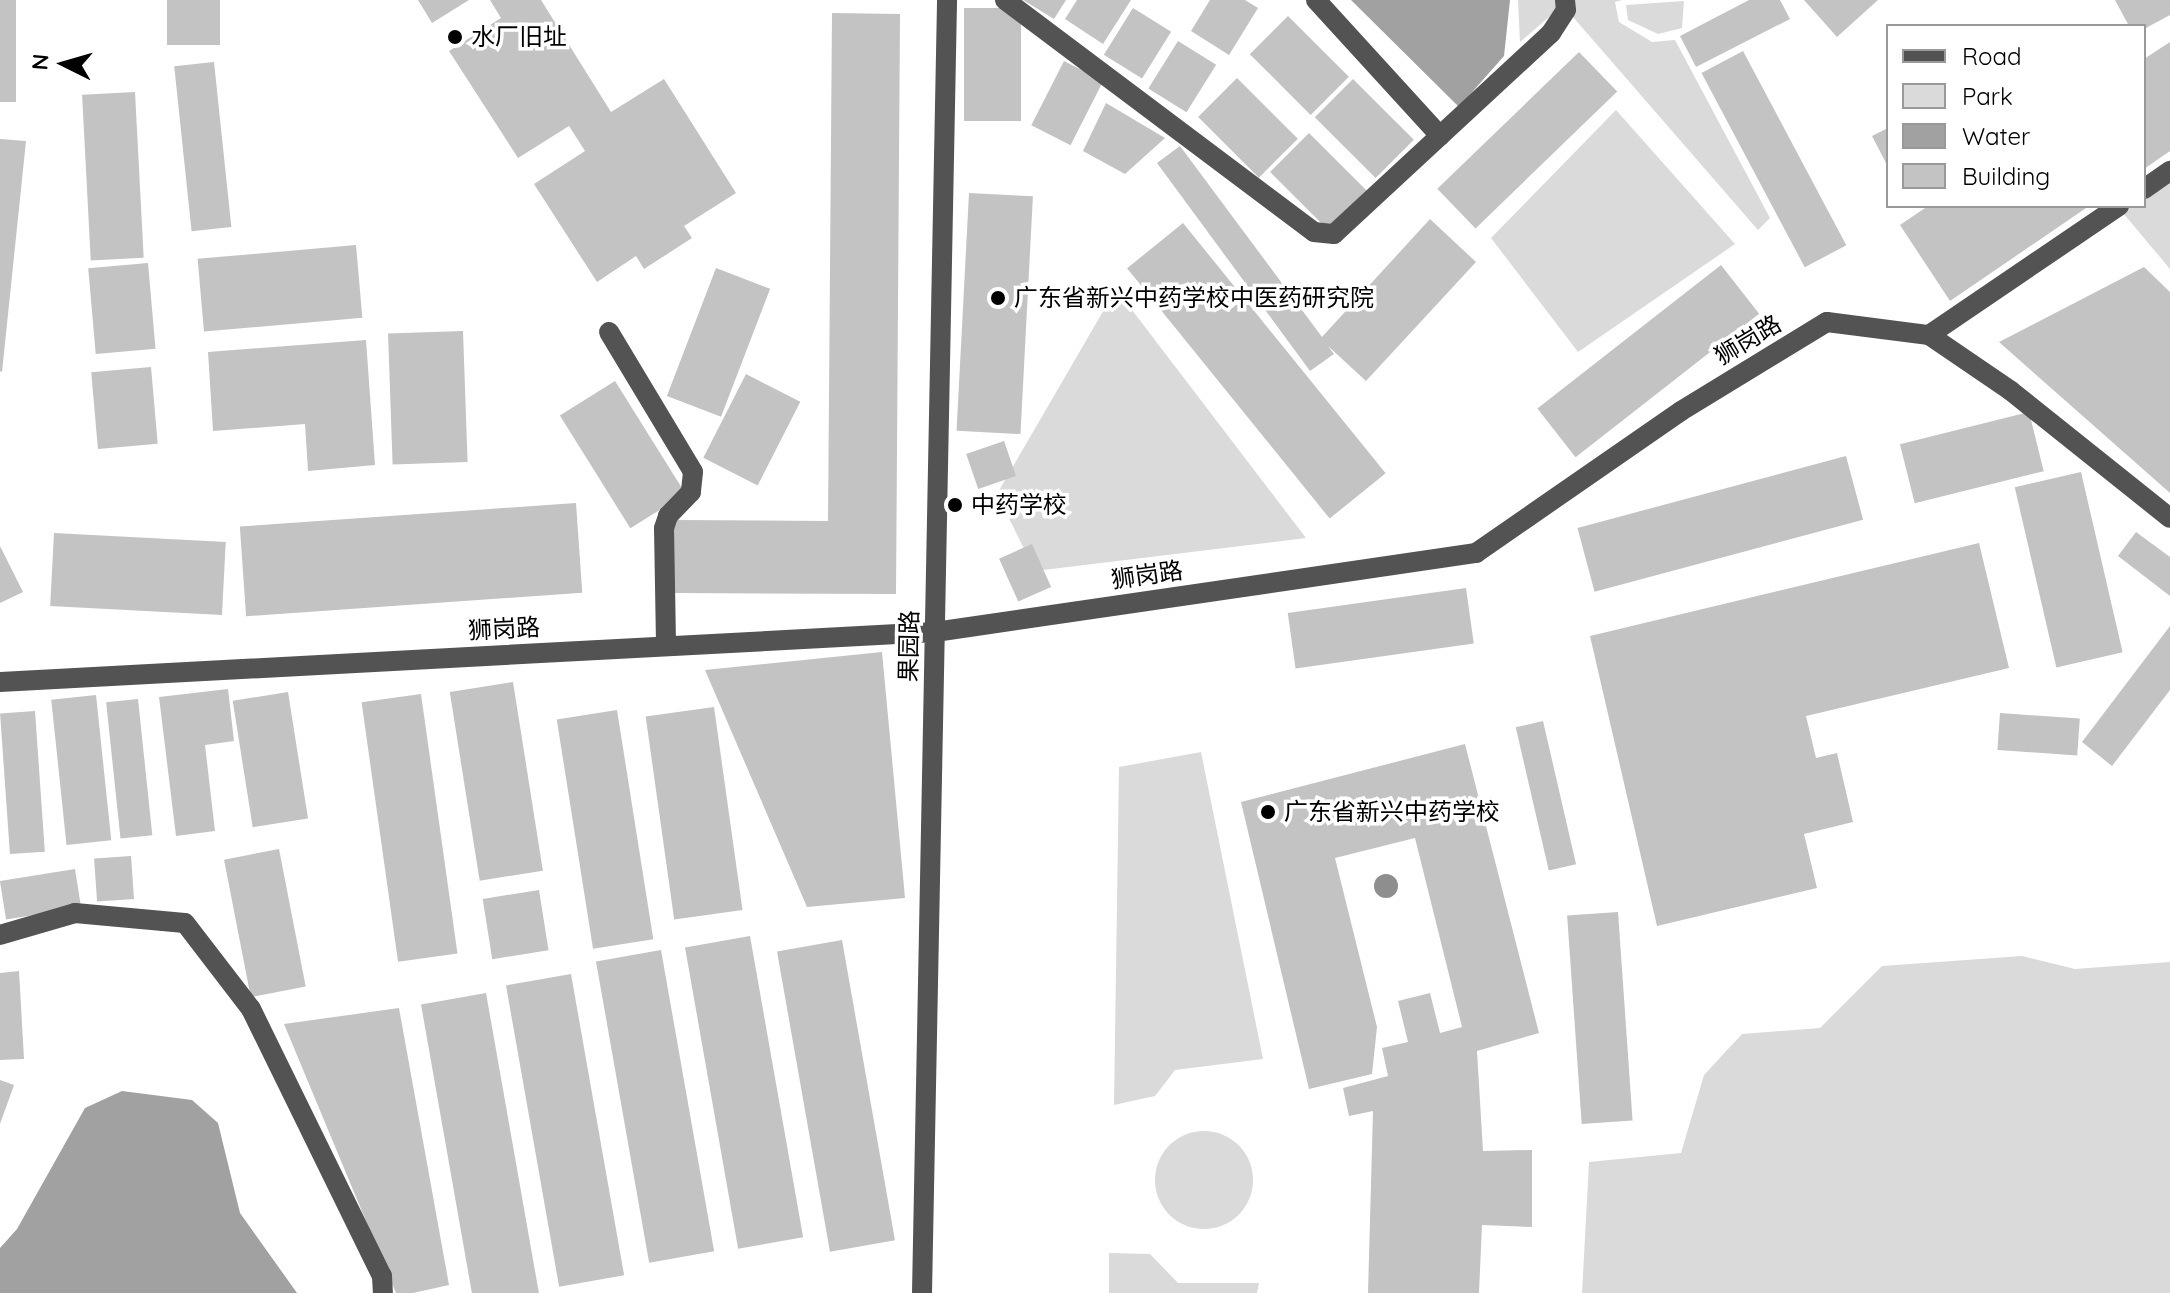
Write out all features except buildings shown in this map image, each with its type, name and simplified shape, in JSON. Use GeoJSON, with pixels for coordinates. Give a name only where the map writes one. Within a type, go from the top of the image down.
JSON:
{"type":"FeatureCollection","features":[{"type":"Feature","properties":{"kind":"street","name":"果园路"},"geometry":{"type":"LineString","coordinates":[[922,1293],[947,0]]}},
{"type":"Feature","properties":{"kind":"street"},"geometry":{"type":"LineString","coordinates":[[1005,0],[1314,232],[1334,234],[1551,33],[1566,10],[1565,0]]}},
{"type":"Feature","properties":{"kind":"street"},"geometry":{"type":"LineString","coordinates":[[1316,0],[1440,136]]}},
{"type":"Feature","properties":{"kind":"street"},"geometry":{"type":"LineString","coordinates":[[2146,188],[2170,171]]}},
{"type":"Feature","properties":{"kind":"street"},"geometry":{"type":"LineString","coordinates":[[1929,335],[2116,208]]}},
{"type":"Feature","properties":{"kind":"street","name":"狮岗路"},"geometry":{"type":"LineString","coordinates":[[0,682],[935,632],[1476,553],[1681,411],[1827,322],[1929,335],[2011,391],[2170,518]]}},
{"type":"Feature","properties":{"kind":"street"},"geometry":{"type":"LineString","coordinates":[[609,332],[693,472],[691,492],[668,516],[664,528],[666,646]]}},
{"type":"Feature","properties":{"kind":"street"},"geometry":{"type":"LineString","coordinates":[[0,935],[75,913],[185,923],[251,1009],[382,1276],[383,1293]]}},
{"type":"Feature","properties":{"kind":"green space"},"geometry":{"type":"Polygon","coordinates":[[[1518,0],[1557,0],[1556,11],[1520,42],[1518,0]]]}},
{"type":"Feature","properties":{"kind":"green space"},"geometry":{"type":"Polygon","coordinates":[[[1572,0],[1622,0],[1615,2],[1619,22],[1652,42],[1675,40],[1770,218],[1758,230],[1573,17],[1572,0]]]}},
{"type":"Feature","properties":{"kind":"green space"},"geometry":{"type":"Polygon","coordinates":[[[1684,1],[1682,28],[1658,34],[1628,20],[1626,5],[1684,1]]]}},
{"type":"Feature","properties":{"kind":"green space"},"geometry":{"type":"Polygon","coordinates":[[[1616,110],[1735,244],[1578,352],[1491,238],[1616,110]]]}},
{"type":"Feature","properties":{"kind":"green space"},"geometry":{"type":"Polygon","coordinates":[[[2170,171],[2170,269],[2119,208],[2146,208],[2146,188],[2170,171]]]}},
{"type":"Feature","properties":{"kind":"green space"},"geometry":{"type":"Polygon","coordinates":[[[1116,289],[1306,538],[1035,571],[997,494],[1116,289]]]}},
{"type":"Feature","properties":{"kind":"green space"},"geometry":{"type":"Polygon","coordinates":[[[1201,752],[1263,1059],[1175,1070],[1155,1096],[1114,1105],[1119,767],[1201,752]]]}},
{"type":"Feature","properties":{"kind":"green space"},"geometry":{"type":"Polygon","coordinates":[[[2022,956],[2075,969],[2170,962],[2170,1293],[1582,1293],[1589,1162],[1681,1153],[1704,1075],[1742,1034],[1820,1028],[1882,966],[2022,956]]]}},
{"type":"Feature","properties":{"kind":"green space"},"geometry":{"type":"Polygon","coordinates":[[[1204,1131],[1223,1135],[1239,1145],[1249,1161],[1253,1180],[1249,1199],[1239,1215],[1223,1225],[1204,1229],[1185,1225],[1169,1215],[1159,1199],[1155,1180],[1159,1161],[1169,1145],[1185,1135],[1204,1131]]]}},
{"type":"Feature","properties":{"kind":"green space"},"geometry":{"type":"Polygon","coordinates":[[[1109,1253],[1150,1254],[1178,1283],[1259,1283],[1257,1293],[1109,1293],[1109,1253]]]}},
{"type":"Feature","properties":{"kind":"water"},"geometry":{"type":"Polygon","coordinates":[[[1351,0],[1510,0],[1504,56],[1459,107],[1351,0]]]}},
{"type":"Feature","properties":{"kind":"water"},"geometry":{"type":"Polygon","coordinates":[[[122,1091],[192,1100],[218,1123],[240,1213],[297,1293],[0,1293],[0,1248],[17,1229],[85,1108],[122,1091]]]}},
{"type":"Feature","properties":{"kind":"place","name":"水厂旧址"},"geometry":{"type":"Point","coordinates":[455,37]}},
{"type":"Feature","properties":{"kind":"place","name":"广东省新兴中药学校中医药研究院"},"geometry":{"type":"Point","coordinates":[998,298]}},
{"type":"Feature","properties":{"kind":"place","name":"中药学校"},"geometry":{"type":"Point","coordinates":[955,505]}},
{"type":"Feature","properties":{"kind":"place","name":"广东省新兴中药学校"},"geometry":{"type":"Point","coordinates":[1268,812]}}]}
